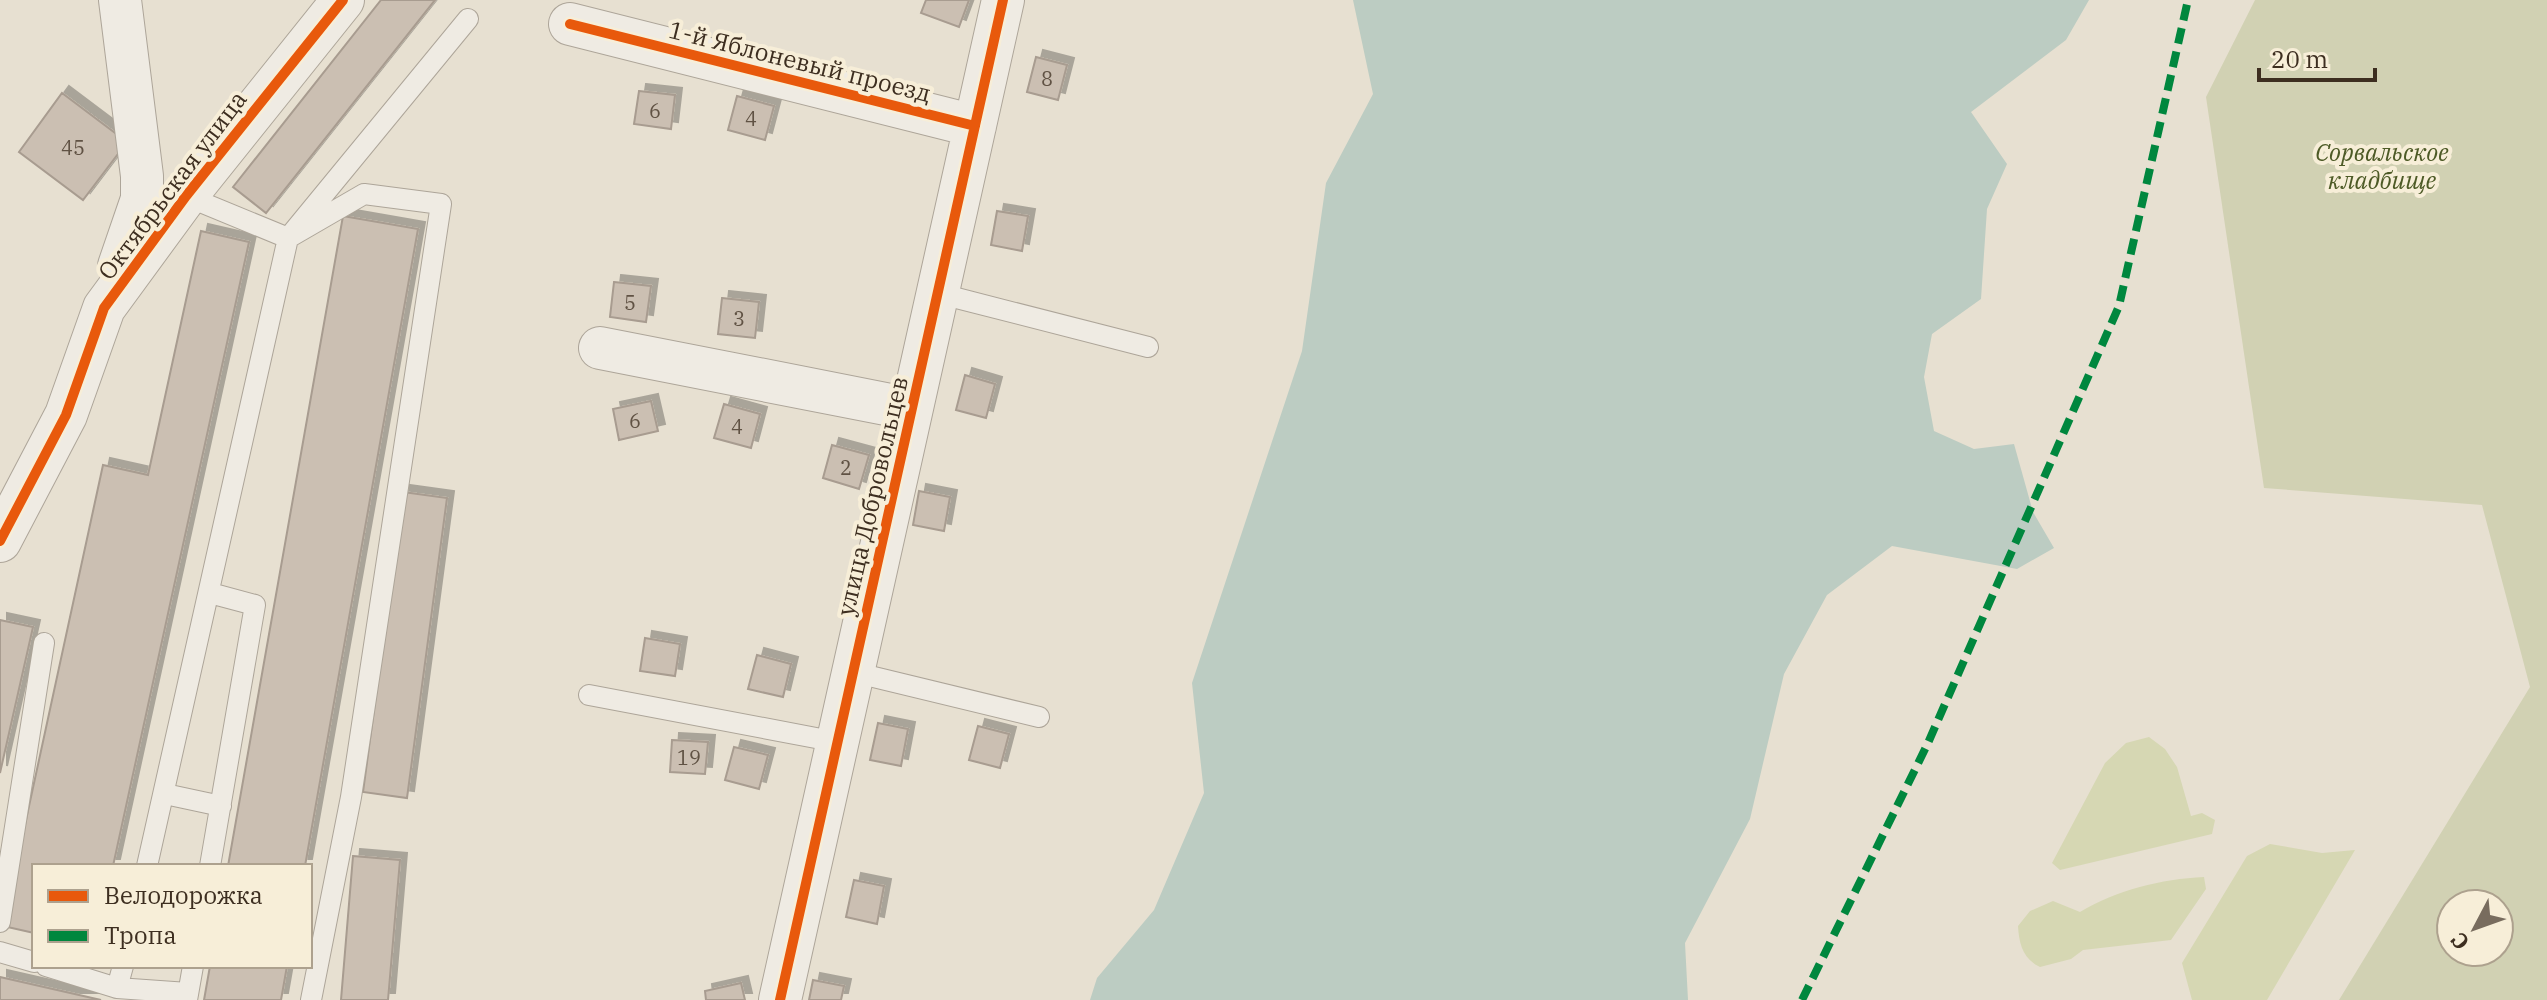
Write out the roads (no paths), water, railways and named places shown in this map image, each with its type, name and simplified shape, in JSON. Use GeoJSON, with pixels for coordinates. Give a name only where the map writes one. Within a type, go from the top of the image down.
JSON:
{"type":"FeatureCollection","features":[{"type":"Feature","properties":{"kind":"street"},"geometry":{"type":"LineString","coordinates":[[104,308],[142,199],[120,0]]}},
{"type":"Feature","properties":{"kind":"street","name":"Октябрьская улица"},"geometry":{"type":"LineString","coordinates":[[0,541],[66,415],[104,308],[186,196],[343,0]]}},
{"type":"Feature","properties":{"kind":"street","name":"улица Добровольцев"},"geometry":{"type":"LineString","coordinates":[[780,1000],[1003,0]]}},
{"type":"Feature","properties":{"kind":"street","name":"1-й Яблоневый проезд"},"geometry":{"type":"LineString","coordinates":[[570,24],[975,126]]}},
{"type":"Feature","properties":{"kind":"street"},"geometry":{"type":"LineString","coordinates":[[600,348],[911,409]]}},
{"type":"Feature","properties":{"kind":"lane"},"geometry":{"type":"LineString","coordinates":[[148,864],[288,238],[468,19]]}},
{"type":"Feature","properties":{"kind":"lane"},"geometry":{"type":"LineString","coordinates":[[288,238],[364,194],[441,204],[351,797],[311,1000]]}},
{"type":"Feature","properties":{"kind":"lane"},"geometry":{"type":"LineString","coordinates":[[186,196],[288,238]]}},
{"type":"Feature","properties":{"kind":"lane"},"geometry":{"type":"LineString","coordinates":[[937,293],[1148,347]]}},
{"type":"Feature","properties":{"kind":"lane"},"geometry":{"type":"LineString","coordinates":[[210,593],[255,605],[210,864]]}},
{"type":"Feature","properties":{"kind":"lane"},"geometry":{"type":"LineString","coordinates":[[0,922],[44,643]]}},
{"type":"Feature","properties":{"kind":"lane"},"geometry":{"type":"LineString","coordinates":[[853,672],[1039,717]]}},
{"type":"Feature","properties":{"kind":"lane"},"geometry":{"type":"LineString","coordinates":[[589,695],[837,742]]}},
{"type":"Feature","properties":{"kind":"lane"},"geometry":{"type":"LineString","coordinates":[[165,794],[221,806]]}},
{"type":"Feature","properties":{"kind":"lane"},"geometry":{"type":"LineString","coordinates":[[0,952],[32,961]]}},
{"type":"Feature","properties":{"kind":"lane"},"geometry":{"type":"LineString","coordinates":[[52,968],[117,988],[188,996],[193,968]]}},
{"type":"Feature","properties":{"kind":"lane"},"geometry":{"type":"LineString","coordinates":[[117,988],[122,968]]}},
{"type":"Feature","properties":{"kind":"park label","name":"Сорвальское кладбище"},"geometry":{"type":"Point","coordinates":[2382,166]}}]}
